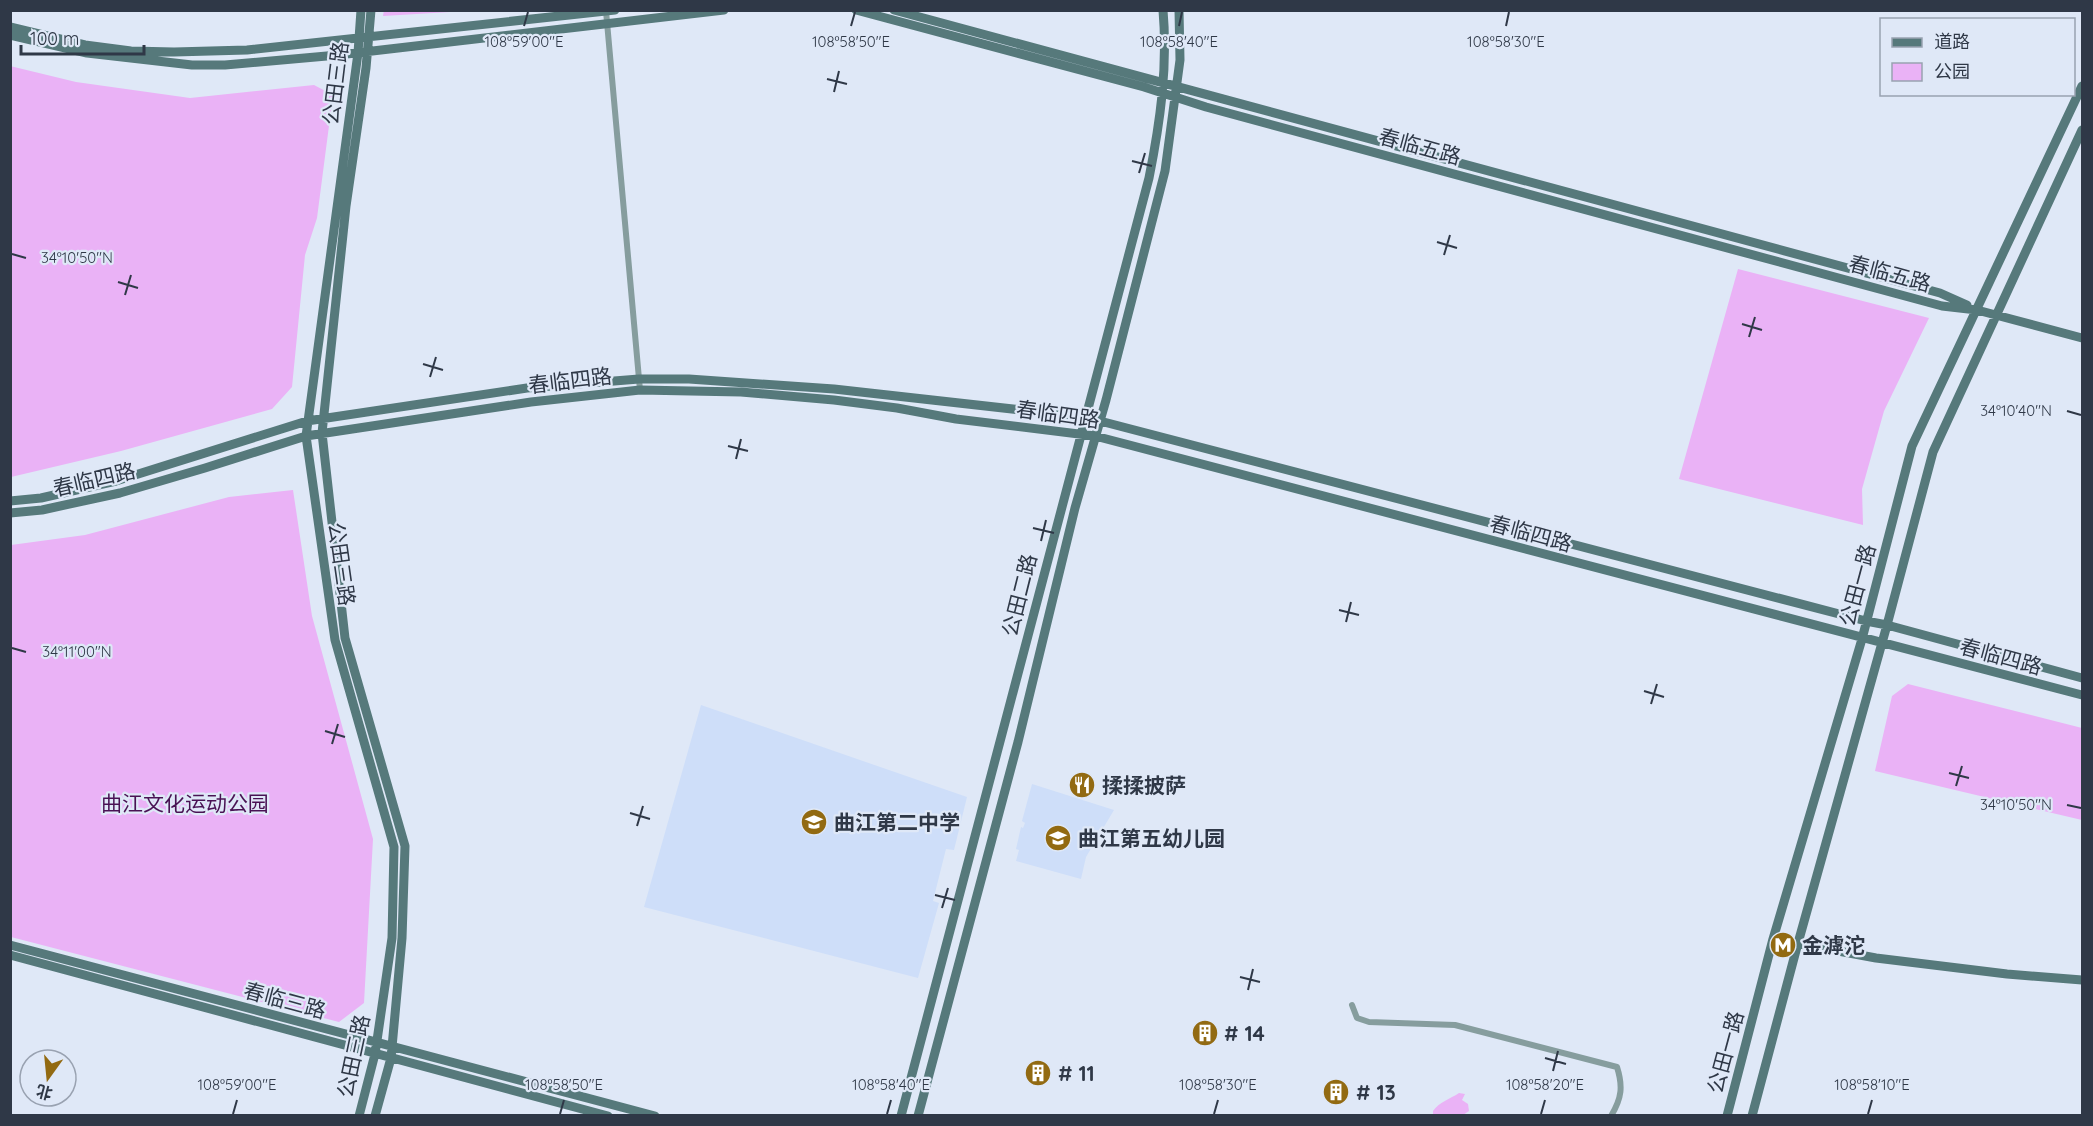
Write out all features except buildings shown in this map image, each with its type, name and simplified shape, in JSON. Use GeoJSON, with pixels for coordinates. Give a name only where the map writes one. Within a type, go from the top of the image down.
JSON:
{"type":"FeatureCollection","features":[{"type":"Feature","properties":{"kind":"street","name":"公田三路"},"geometry":{"type":"LineString","coordinates":[[361,10],[363,52],[322,434],[345,638],[405,846],[402,938],[391,1059],[375,1116]]}},
{"type":"Feature","properties":{"kind":"street","name":"公田三路"},"geometry":{"type":"LineString","coordinates":[[364,37],[371,10]]}},
{"type":"Feature","properties":{"kind":"street"},"geometry":{"type":"LineString","coordinates":[[10,35],[87,53],[192,65],[225,65],[363,52],[724,10]]}},
{"type":"Feature","properties":{"kind":"street","name":"春临五路"},"geometry":{"type":"LineString","coordinates":[[856,10],[1163,94],[1176,92]]}},
{"type":"Feature","properties":{"kind":"street","name":"春临五路"},"geometry":{"type":"LineString","coordinates":[[894,10],[1163,83],[1176,92],[1940,293],[1977,310],[2082,338]]}},
{"type":"Feature","properties":{"kind":"street","name":"公田二路"},"geometry":{"type":"LineString","coordinates":[[900,1116],[963,884],[1079,434],[1149,178],[1163,94],[1166,40],[1163,10]]}},
{"type":"Feature","properties":{"kind":"street","name":"公田二路"},"geometry":{"type":"LineString","coordinates":[[918,1116],[1015,754],[1075,508],[1165,171],[1180,60],[1179,10]]}},
{"type":"Feature","properties":{"kind":"street"},"geometry":{"type":"LineString","coordinates":[[10,27],[85,45],[131,51],[247,50],[610,11],[607,23],[640,390]]}},
{"type":"Feature","properties":{"kind":"street","name":"公田三路"},"geometry":{"type":"LineString","coordinates":[[359,1116],[375,1054],[392,938],[394,847],[335,640],[306,436],[363,52]]}},
{"type":"Feature","properties":{"kind":"street","name":"公田一路"},"geometry":{"type":"LineString","coordinates":[[1726,1116],[1773,939],[1862,639],[1912,446],[2082,86]]}},
{"type":"Feature","properties":{"kind":"street","name":"公田一路"},"geometry":{"type":"LineString","coordinates":[[1752,1116],[1933,452],[2082,130]]}},
{"type":"Feature","properties":{"kind":"street","name":"春临四路"},"geometry":{"type":"LineString","coordinates":[[10,501],[41,498],[116,481],[307,421],[527,388],[639,379],[689,379],[834,389],[1084,417],[1887,625],[2082,678]]}},
{"type":"Feature","properties":{"kind":"street","name":"春临四路"},"geometry":{"type":"LineString","coordinates":[[10,513],[42,510],[120,493],[306,436],[531,402],[640,390],[741,392],[834,400],[1095,436],[2082,695]]}},
{"type":"Feature","properties":{"kind":"street"},"geometry":{"type":"LineString","coordinates":[[1773,939],[1876,958],[2007,974],[2082,980]]}},
{"type":"Feature","properties":{"kind":"street","name":"春临三路"},"geometry":{"type":"LineString","coordinates":[[10,945],[655,1116]]}},
{"type":"Feature","properties":{"kind":"street","name":"春临三路"},"geometry":{"type":"LineString","coordinates":[[10,956],[608,1116]]}},
{"type":"Feature","properties":{"kind":"street"},"geometry":{"type":"LineString","coordinates":[[1352,1005],[1357,1018],[1369,1022],[1455,1025],[1617,1067],[1622,1082],[1617,1107],[1611,1116]]}},
{"type":"Feature","properties":{"kind":"shaded area","name":"曲江第二中学"},"geometry":{"type":"Polygon","coordinates":[[[701,705],[967,797],[954,850],[946,849],[933,901],[939,903],[918,978],[644,907],[701,705]]]}},
{"type":"Feature","properties":{"kind":"shaded area","name":"曲江第五幼儿园"},"geometry":{"type":"Polygon","coordinates":[[[1032,784],[1114,810],[1086,857],[1081,879],[1016,861],[1019,850],[1016,849],[1021,827],[1023,828],[1025,823],[1022,821],[1032,784]]]}},
{"type":"Feature","properties":{"kind":"green space"},"geometry":{"type":"Polygon","coordinates":[[[384,10],[467,10],[467,11],[383,16],[384,10]]]}},
{"type":"Feature","properties":{"kind":"green space"},"geometry":{"type":"Polygon","coordinates":[[[10,66],[76,82],[190,98],[314,85],[333,95],[317,218],[305,255],[292,387],[272,409],[121,451],[11,477],[10,66]]]}},
{"type":"Feature","properties":{"kind":"green space"},"geometry":{"type":"Polygon","coordinates":[[[1738,269],[1929,318],[1884,411],[1862,489],[1863,525],[1679,479],[1738,269]]]}},
{"type":"Feature","properties":{"kind":"green space","name":"曲江文化运动公园"},"geometry":{"type":"Polygon","coordinates":[[[293,490],[312,616],[373,839],[364,1003],[339,1022],[11,937],[11,545],[85,535],[229,497],[293,490]]]}},
{"type":"Feature","properties":{"kind":"green space"},"geometry":{"type":"Polygon","coordinates":[[[1908,684],[2082,728],[2082,820],[1875,771],[1892,696],[1908,684]]]}},
{"type":"Feature","properties":{"kind":"green space"},"geometry":{"type":"Polygon","coordinates":[[[1459,1093],[1465,1094],[1462,1100],[1468,1104],[1469,1111],[1463,1115],[1433,1115],[1438,1105],[1459,1093]]]}},
{"type":"Feature","properties":{"kind":"place","name":"揉揉披萨"},"geometry":{"type":"Point","coordinates":[1082,785]}},
{"type":"Feature","properties":{"kind":"place","name":"曲江第二中学"},"geometry":{"type":"Point","coordinates":[814,822]}},
{"type":"Feature","properties":{"kind":"place","name":"曲江第五幼儿园"},"geometry":{"type":"Point","coordinates":[1058,838]}},
{"type":"Feature","properties":{"kind":"place","name":"金滹沱"},"geometry":{"type":"Point","coordinates":[1783,945]}},
{"type":"Feature","properties":{"kind":"place","name":"# 14"},"geometry":{"type":"Point","coordinates":[1205,1033]}},
{"type":"Feature","properties":{"kind":"place","name":"# 11"},"geometry":{"type":"Point","coordinates":[1038,1073]}},
{"type":"Feature","properties":{"kind":"place","name":"# 13"},"geometry":{"type":"Point","coordinates":[1336,1092]}}]}
